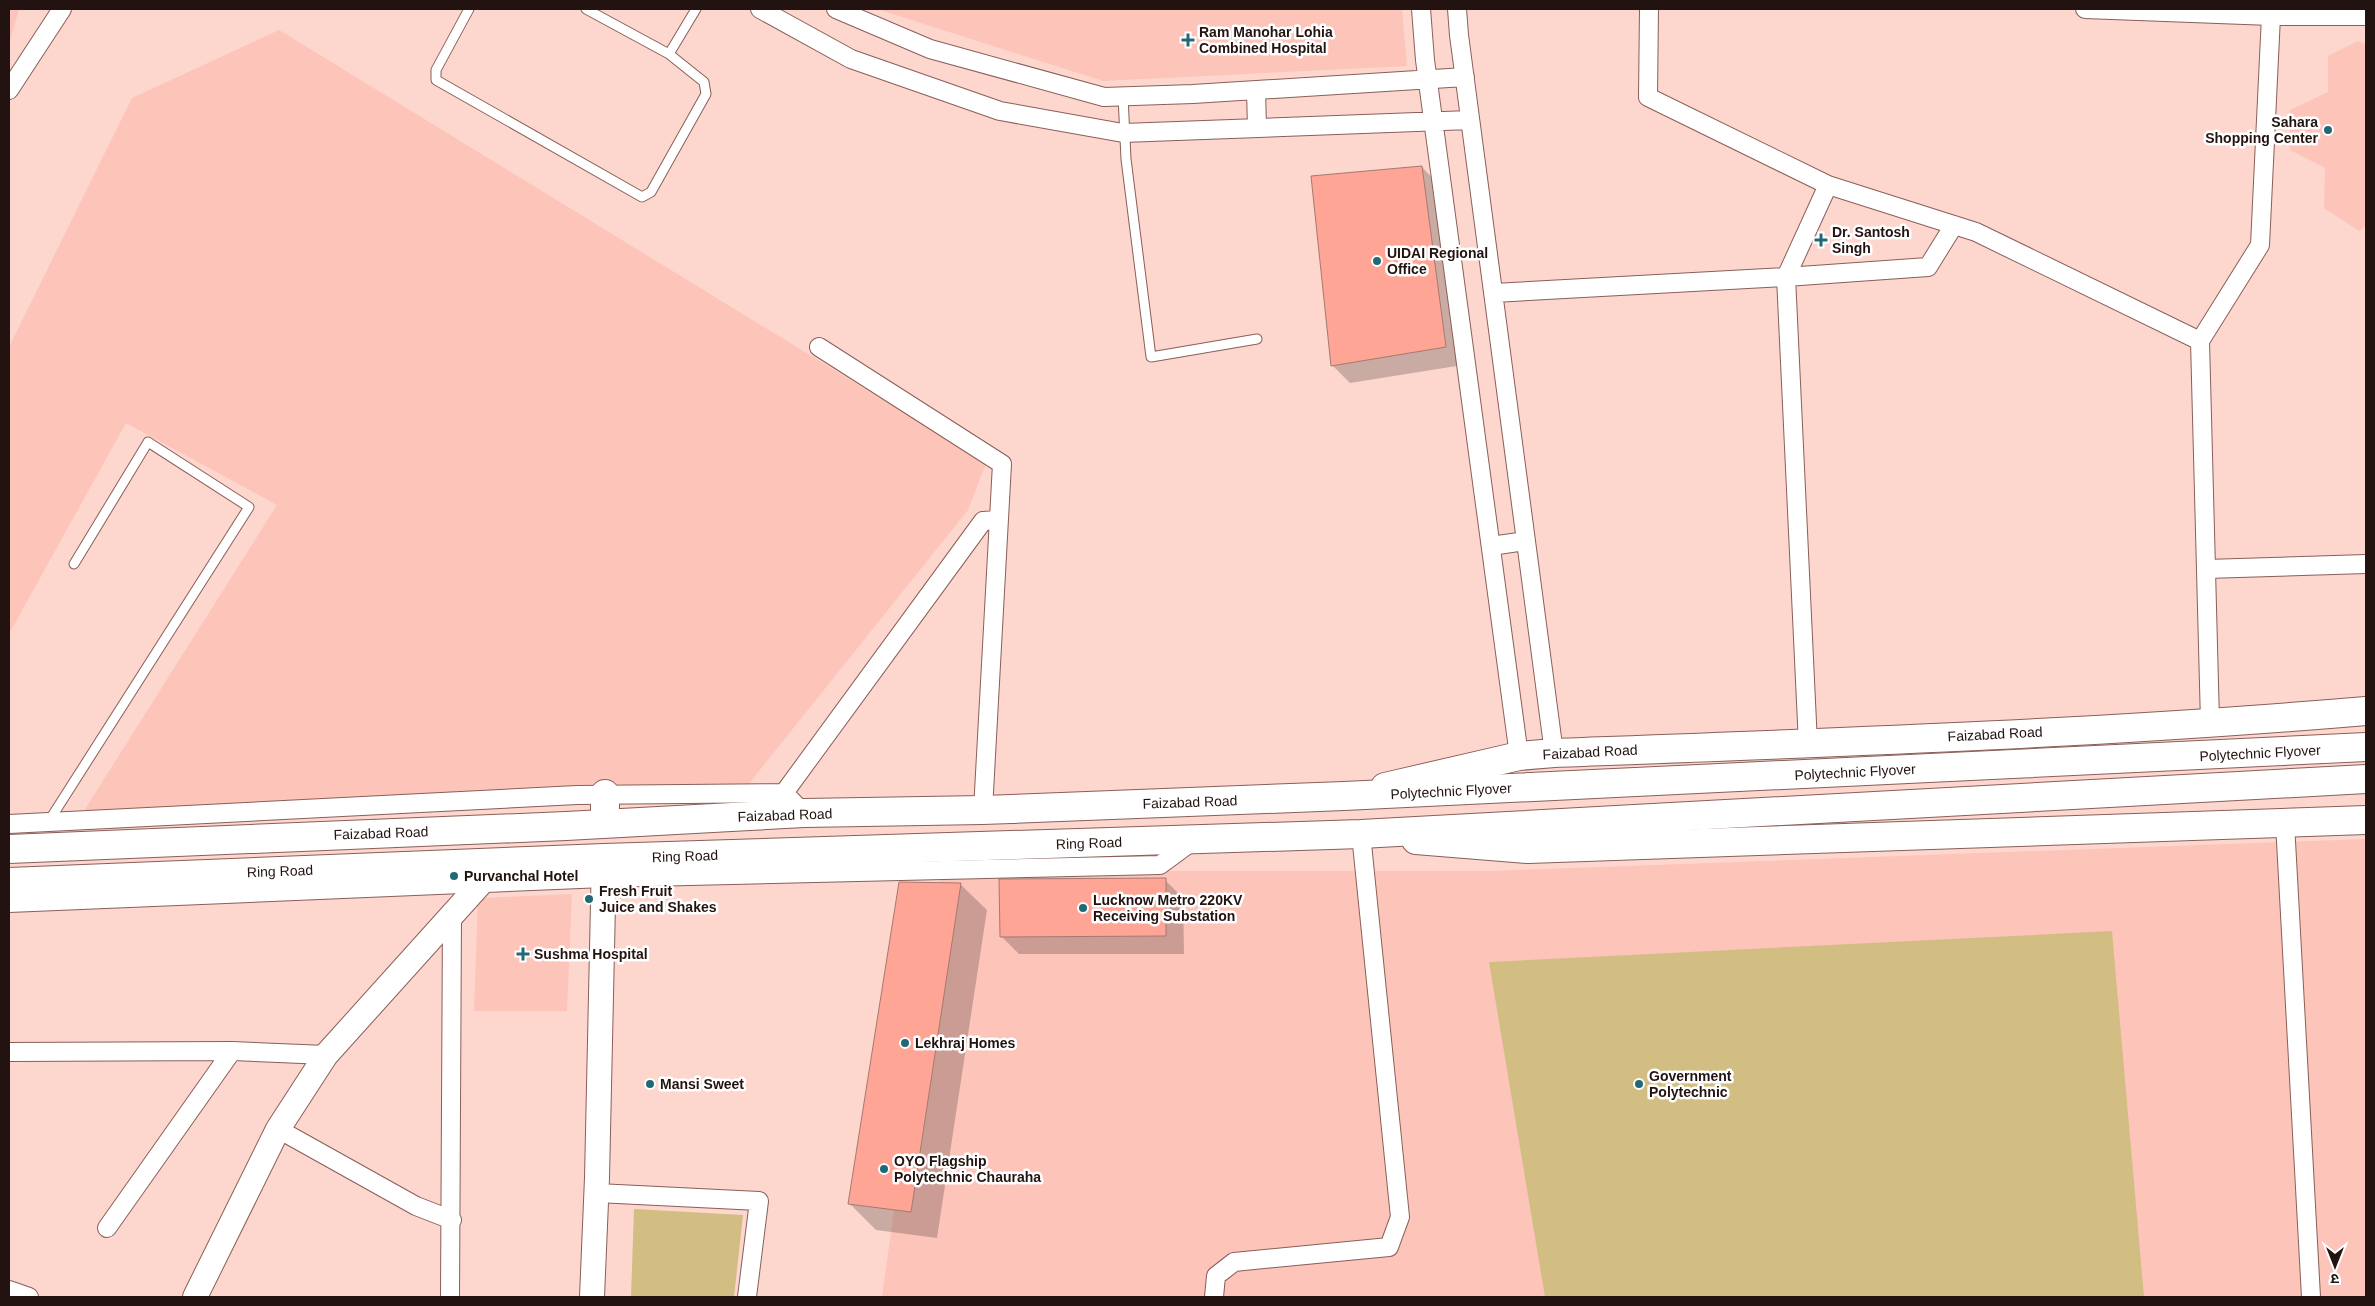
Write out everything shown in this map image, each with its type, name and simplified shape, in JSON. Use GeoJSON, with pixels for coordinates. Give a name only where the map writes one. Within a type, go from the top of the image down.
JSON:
{"type":"FeatureCollection","features":[{"type":"Feature","properties":{"kind":"main road","name":"Faizabad Road"},"geometry":{"type":"LineString","coordinates":[[9,849],[605,824],[804,813],[983,810],[1344,796],[1519,756],[1554,753],[1808,744],[2210,722],[2366,711]]}},
{"type":"Feature","properties":{"kind":"main road","name":"Polytechnic Flyover"},"geometry":{"type":"LineString","coordinates":[[1344,796],[2366,747]]}},
{"type":"Feature","properties":{"kind":"main road"},"geometry":{"type":"LineString","coordinates":[[1360,834],[2366,779]]}},
{"type":"Feature","properties":{"kind":"main road"},"geometry":{"type":"LineString","coordinates":[[605,794],[605,824]]}},
{"type":"Feature","properties":{"kind":"main road"},"geometry":{"type":"LineString","coordinates":[[1360,834],[1528,848],[2366,820]]}},
{"type":"Feature","properties":{"kind":"main road","name":"Ring Road"},"geometry":{"type":"LineString","coordinates":[[9,882],[604,868],[1195,839],[1360,834]]}},
{"type":"Feature","properties":{"kind":"street"},"geometry":{"type":"LineString","coordinates":[[9,90],[62,9]]}},
{"type":"Feature","properties":{"kind":"street"},"geometry":{"type":"LineString","coordinates":[[760,9],[851,59],[1000,111],[1123,133],[1470,120]]}},
{"type":"Feature","properties":{"kind":"street"},"geometry":{"type":"LineString","coordinates":[[836,9],[930,49],[1104,97],[1464,77]]}},
{"type":"Feature","properties":{"kind":"street"},"geometry":{"type":"LineString","coordinates":[[1421,9],[1433,121],[1519,756]]}},
{"type":"Feature","properties":{"kind":"street"},"geometry":{"type":"LineString","coordinates":[[1457,9],[1464,77],[1554,753]]}},
{"type":"Feature","properties":{"kind":"street"},"geometry":{"type":"LineString","coordinates":[[1649,9],[1648,96],[1828,185],[1976,232],[2200,341]]}},
{"type":"Feature","properties":{"kind":"street"},"geometry":{"type":"LineString","coordinates":[[2084,9],[2271,16],[2366,16]]}},
{"type":"Feature","properties":{"kind":"street"},"geometry":{"type":"LineString","coordinates":[[2210,722],[2200,341],[2260,245],[2271,16]]}},
{"type":"Feature","properties":{"kind":"street"},"geometry":{"type":"LineString","coordinates":[[1256,90],[1256,128]]}},
{"type":"Feature","properties":{"kind":"street"},"geometry":{"type":"LineString","coordinates":[[1808,744],[1786,277],[1828,185]]}},
{"type":"Feature","properties":{"kind":"street"},"geometry":{"type":"LineString","coordinates":[[1494,293],[1928,267],[1954,225]]}},
{"type":"Feature","properties":{"kind":"street"},"geometry":{"type":"LineString","coordinates":[[819,348],[1002,464],[983,810]]}},
{"type":"Feature","properties":{"kind":"street"},"geometry":{"type":"LineString","coordinates":[[784,793],[983,521],[998,520]]}},
{"type":"Feature","properties":{"kind":"street"},"geometry":{"type":"LineString","coordinates":[[1491,546],[1526,541]]}},
{"type":"Feature","properties":{"kind":"street"},"geometry":{"type":"LineString","coordinates":[[2206,569],[2366,564]]}},
{"type":"Feature","properties":{"kind":"street"},"geometry":{"type":"LineString","coordinates":[[9,824],[605,794],[784,793],[804,813]]}},
{"type":"Feature","properties":{"kind":"street"},"geometry":{"type":"LineString","coordinates":[[2285,823],[2312,1297]]}},
{"type":"Feature","properties":{"kind":"street"},"geometry":{"type":"LineString","coordinates":[[1214,1297],[1216,1276],[1234,1262],[1389,1247],[1400,1217],[1360,834]]}},
{"type":"Feature","properties":{"kind":"street"},"geometry":{"type":"LineString","coordinates":[[9,903],[480,884],[604,868],[597,1193],[592,1297]]}},
{"type":"Feature","properties":{"kind":"street"},"geometry":{"type":"LineString","coordinates":[[195,1297],[278,1129],[326,1055],[480,884]]}},
{"type":"Feature","properties":{"kind":"street"},"geometry":{"type":"LineString","coordinates":[[450,1297],[452,1220],[452,916]]}},
{"type":"Feature","properties":{"kind":"street"},"geometry":{"type":"LineString","coordinates":[[9,1052],[232,1051],[326,1055]]}},
{"type":"Feature","properties":{"kind":"street"},"geometry":{"type":"LineString","coordinates":[[107,1228],[232,1051]]}},
{"type":"Feature","properties":{"kind":"street"},"geometry":{"type":"LineString","coordinates":[[278,1129],[416,1206],[452,1220]]}},
{"type":"Feature","properties":{"kind":"street"},"geometry":{"type":"LineString","coordinates":[[597,1193],[759,1201],[746,1297]]}},
{"type":"Feature","properties":{"kind":"street"},"geometry":{"type":"LineString","coordinates":[[9,1290],[29,1297]]}},
{"type":"Feature","properties":{"kind":"lane"},"geometry":{"type":"LineString","coordinates":[[469,9],[436,70],[436,80],[642,197],[652,192],[706,94],[704,82],[669,54],[586,9]]}},
{"type":"Feature","properties":{"kind":"lane"},"geometry":{"type":"LineString","coordinates":[[669,54],[696,9]]}},
{"type":"Feature","properties":{"kind":"lane"},"geometry":{"type":"LineString","coordinates":[[1123,96],[1123,133],[1151,357],[1257,339]]}},
{"type":"Feature","properties":{"kind":"lane"},"geometry":{"type":"LineString","coordinates":[[49,821],[249,507],[148,442],[74,564]]}},
{"type":"Feature","properties":{"kind":"shaded area"},"geometry":{"type":"Polygon","coordinates":[[[9,9],[19,9],[10,41],[9,41],[9,9]]]}},
{"type":"Feature","properties":{"kind":"shaded area","name":"Ram Manohar Lohia Combined Hospital"},"geometry":{"type":"Polygon","coordinates":[[[877,9],[1402,9],[1407,66],[1103,81],[877,9]]]}},
{"type":"Feature","properties":{"kind":"shaded area"},"geometry":{"type":"Polygon","coordinates":[[[279,30],[986,463],[968,510],[747,786],[82,814],[277,505],[126,423],[9,634],[9,347],[132,98],[279,30]]]}},
{"type":"Feature","properties":{"kind":"shaded area","name":"Sahara Shopping Center"},"geometry":{"type":"Polygon","coordinates":[[[2358,41],[2366,45],[2366,226],[2359,231],[2324,208],[2325,168],[2290,150],[2290,110],[2328,92],[2328,56],[2358,41]]]}},
{"type":"Feature","properties":{"kind":"shaded area","name":"Government Polytechnic"},"geometry":{"type":"Polygon","coordinates":[[[2366,839],[2366,1297],[882,1297],[941,871],[1489,871],[2366,839]]]}},
{"type":"Feature","properties":{"kind":"shaded area","name":"Sushma Hospital"},"geometry":{"type":"Polygon","coordinates":[[[572,894],[567,1011],[474,1011],[478,898],[572,894]]]}},
{"type":"Feature","properties":{"kind":"shaded area"},"geometry":{"type":"Polygon","coordinates":[[[2112,931],[2144,1297],[1545,1297],[1489,962],[2112,931]]]}},
{"type":"Feature","properties":{"kind":"shaded area"},"geometry":{"type":"Polygon","coordinates":[[[634,1209],[743,1215],[734,1297],[631,1297],[634,1209]]]}},
{"type":"Feature","properties":{"kind":"building","name":"UIDAI Regional Office"},"geometry":{"type":"Polygon","coordinates":[[[1422,166],[1446,347],[1331,366],[1311,176],[1422,166]]]}},
{"type":"Feature","properties":{"kind":"building","name":"Lucknow Metro 220KV Receiving Substation"},"geometry":{"type":"Polygon","coordinates":[[[1166,878],[1166,936],[1000,937],[999,879],[1166,878]]]}},
{"type":"Feature","properties":{"kind":"building","name":"Lekhraj Homes"},"geometry":{"type":"Polygon","coordinates":[[[899,882],[961,883],[911,1212],[848,1204],[899,882]]]}},
{"type":"Feature","properties":{"kind":"place","name":"Ram Manohar Lohia Combined Hospital"},"geometry":{"type":"Point","coordinates":[1188,40]}},
{"type":"Feature","properties":{"kind":"place","name":"Sahara Shopping Center"},"geometry":{"type":"Point","coordinates":[2328,130]}},
{"type":"Feature","properties":{"kind":"place","name":"Dr. Santosh Singh"},"geometry":{"type":"Point","coordinates":[1821,240]}},
{"type":"Feature","properties":{"kind":"place","name":"UIDAI Regional Office"},"geometry":{"type":"Point","coordinates":[1377,261]}},
{"type":"Feature","properties":{"kind":"place","name":"Purvanchal Hotel"},"geometry":{"type":"Point","coordinates":[454,876]}},
{"type":"Feature","properties":{"kind":"place","name":"Fresh Fruit Juice and Shakes"},"geometry":{"type":"Point","coordinates":[589,899]}},
{"type":"Feature","properties":{"kind":"place","name":"Lucknow Metro 220KV Receiving Substation"},"geometry":{"type":"Point","coordinates":[1083,908]}},
{"type":"Feature","properties":{"kind":"place","name":"Sushma Hospital"},"geometry":{"type":"Point","coordinates":[523,954]}},
{"type":"Feature","properties":{"kind":"place","name":"Lekhraj Homes"},"geometry":{"type":"Point","coordinates":[905,1043]}},
{"type":"Feature","properties":{"kind":"place","name":"Mansi Sweet"},"geometry":{"type":"Point","coordinates":[650,1084]}},
{"type":"Feature","properties":{"kind":"place","name":"Government Polytechnic"},"geometry":{"type":"Point","coordinates":[1639,1084]}},
{"type":"Feature","properties":{"kind":"place","name":"OYO Flagship Polytechnic Chauraha"},"geometry":{"type":"Point","coordinates":[884,1169]}}]}
